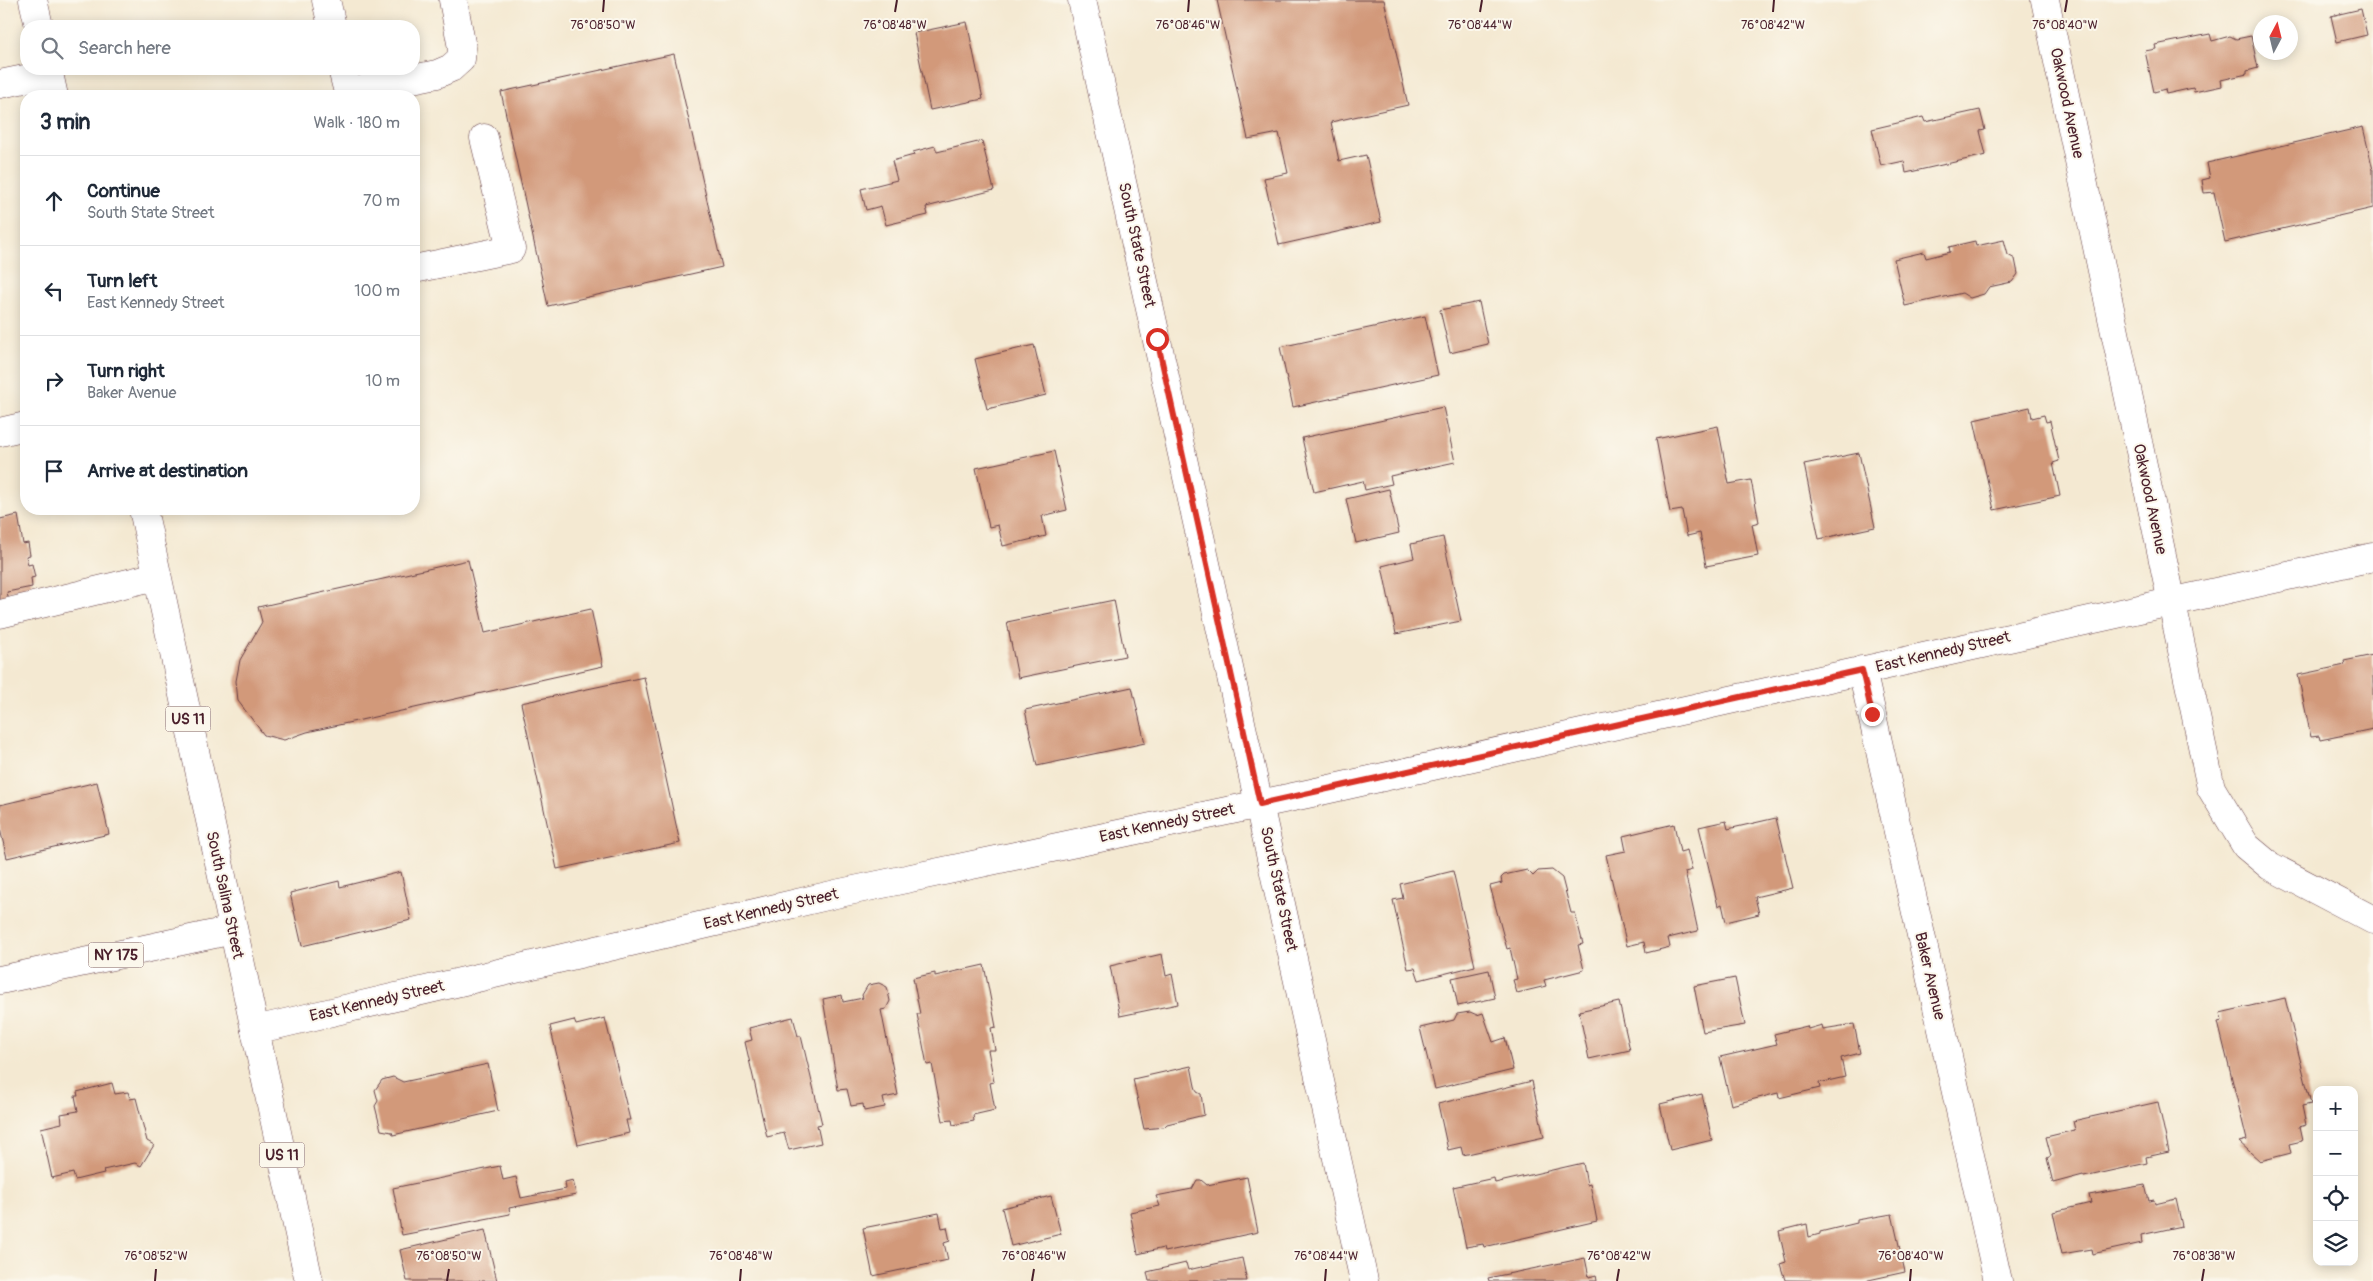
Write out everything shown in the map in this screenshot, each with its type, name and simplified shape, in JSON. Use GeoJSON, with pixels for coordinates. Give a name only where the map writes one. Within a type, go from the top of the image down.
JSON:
{"type":"FeatureCollection","features":[{"type":"Feature","properties":{"kind":"street"},"geometry":{"type":"LineString","coordinates":[[33,0],[38,20]]}},
{"type":"Feature","properties":{"kind":"street"},"geometry":{"type":"LineString","coordinates":[[326,0],[331,20]]}},
{"type":"Feature","properties":{"kind":"street"},"geometry":{"type":"LineString","coordinates":[[346,86],[437,74],[451,68],[462,59],[453,0]]}},
{"type":"Feature","properties":{"kind":"street","name":"South State Street"},"geometry":{"type":"LineString","coordinates":[[1082,0],[1364,1281]]}},
{"type":"Feature","properties":{"kind":"street","name":"Oakwood Avenue"},"geometry":{"type":"LineString","coordinates":[[2045,0],[2211,788],[2246,846],[2270,866],[2373,920]]}},
{"type":"Feature","properties":{"kind":"street"},"geometry":{"type":"LineString","coordinates":[[0,84],[50,80]]}},
{"type":"Feature","properties":{"kind":"street"},"geometry":{"type":"LineString","coordinates":[[420,268],[511,249],[484,138]]}},
{"type":"Feature","properties":{"kind":"street"},"geometry":{"type":"LineString","coordinates":[[0,432],[20,427]]}},
{"type":"Feature","properties":{"kind":"street","name":"South Salina Street"},"geometry":{"type":"LineString","coordinates":[[144,515],[309,1281]]}},
{"type":"Feature","properties":{"kind":"street","name":"East Kennedy Street"},"geometry":{"type":"LineString","coordinates":[[255,1030],[840,893],[1260,804],[2373,557]]}},
{"type":"Feature","properties":{"kind":"street"},"geometry":{"type":"LineString","coordinates":[[0,614],[157,576]]}},
{"type":"Feature","properties":{"kind":"street","name":"Baker Avenue"},"geometry":{"type":"LineString","coordinates":[[1862,670],[1998,1281]]}},
{"type":"Feature","properties":{"kind":"street","name":"NY 175"},"geometry":{"type":"LineString","coordinates":[[0,980],[233,930]]}},
{"type":"Feature","properties":{"kind":"building"},"geometry":{"type":"Polygon","coordinates":[[[1217,0],[1384,0],[1408,105],[1331,122],[1339,161],[1366,155],[1381,222],[1279,245],[1264,178],[1288,173],[1279,133],[1248,139],[1217,0]]]}},
{"type":"Feature","properties":{"kind":"building"},"geometry":{"type":"Polygon","coordinates":[[[2361,9],[2367,35],[2337,42],[2331,16],[2361,9]]]}},
{"type":"Feature","properties":{"kind":"building"},"geometry":{"type":"Polygon","coordinates":[[[967,22],[983,99],[930,110],[914,33],[967,22]]]}},
{"type":"Feature","properties":{"kind":"building"},"geometry":{"type":"Polygon","coordinates":[[[2210,34],[2212,41],[2230,36],[2236,39],[2251,36],[2253,60],[2256,60],[2258,68],[2247,71],[2247,74],[2221,80],[2222,86],[2194,92],[2193,88],[2166,94],[2165,89],[2154,92],[2145,51],[2156,49],[2155,45],[2210,34]]]}},
{"type":"Feature","properties":{"kind":"building"},"geometry":{"type":"Polygon","coordinates":[[[674,54],[722,267],[548,306],[501,92],[674,54]]]}},
{"type":"Feature","properties":{"kind":"building"},"geometry":{"type":"Polygon","coordinates":[[[1980,110],[1985,130],[1980,131],[1986,155],[1906,173],[1904,161],[1881,166],[1872,129],[1923,117],[1925,122],[1980,110]]]}},
{"type":"Feature","properties":{"kind":"building"},"geometry":{"type":"Polygon","coordinates":[[[2363,127],[2373,170],[2373,208],[2225,242],[2214,192],[2204,193],[2202,180],[2210,178],[2207,163],[2363,127]]]}},
{"type":"Feature","properties":{"kind":"building"},"geometry":{"type":"Polygon","coordinates":[[[982,141],[994,190],[926,207],[928,215],[886,225],[881,206],[866,210],[861,189],[897,180],[892,161],[914,155],[913,152],[935,146],[937,152],[982,141]]]}},
{"type":"Feature","properties":{"kind":"building"},"geometry":{"type":"Polygon","coordinates":[[[2004,240],[2008,255],[2015,259],[2018,274],[2012,282],[1989,287],[1984,294],[1970,298],[1962,293],[1905,306],[1894,259],[1924,252],[1926,258],[1950,252],[1949,247],[1975,241],[1976,246],[2004,240]]]}},
{"type":"Feature","properties":{"kind":"building"},"geometry":{"type":"Polygon","coordinates":[[[1479,302],[1488,344],[1450,353],[1440,310],[1479,302]]]}},
{"type":"Feature","properties":{"kind":"building"},"geometry":{"type":"Polygon","coordinates":[[[1425,316],[1438,375],[1293,407],[1280,347],[1425,316]]]}},
{"type":"Feature","properties":{"kind":"building"},"geometry":{"type":"Polygon","coordinates":[[[1034,345],[1046,395],[987,409],[975,359],[1034,345]]]}},
{"type":"Feature","properties":{"kind":"building"},"geometry":{"type":"Polygon","coordinates":[[[1443,407],[1455,462],[1390,476],[1392,484],[1365,490],[1363,481],[1314,492],[1302,438],[1443,407]]]}},
{"type":"Feature","properties":{"kind":"building"},"geometry":{"type":"Polygon","coordinates":[[[2030,407],[2032,418],[2044,415],[2046,422],[2050,421],[2059,461],[2053,463],[2060,496],[1994,510],[1974,420],[2030,407]]]}},
{"type":"Feature","properties":{"kind":"building"},"geometry":{"type":"Polygon","coordinates":[[[1718,426],[1729,484],[1751,480],[1759,522],[1752,524],[1758,556],[1706,566],[1700,533],[1687,536],[1682,510],[1670,512],[1656,439],[1718,426]]]}},
{"type":"Feature","properties":{"kind":"building"},"geometry":{"type":"Polygon","coordinates":[[[1054,451],[1067,510],[1042,516],[1046,536],[1003,546],[998,525],[989,527],[976,468],[1054,451]]]}},
{"type":"Feature","properties":{"kind":"building"},"geometry":{"type":"Polygon","coordinates":[[[1859,453],[1875,527],[1819,539],[1804,464],[1859,453]]]}},
{"type":"Feature","properties":{"kind":"building"},"geometry":{"type":"Polygon","coordinates":[[[1389,489],[1399,533],[1356,543],[1346,499],[1389,489]]]}},
{"type":"Feature","properties":{"kind":"building"},"geometry":{"type":"Polygon","coordinates":[[[18,515],[23,544],[28,543],[30,555],[26,556],[28,565],[32,564],[35,577],[31,578],[32,587],[7,592],[9,601],[0,603],[0,519],[18,515]]]}},
{"type":"Feature","properties":{"kind":"building"},"geometry":{"type":"Polygon","coordinates":[[[1443,537],[1461,621],[1396,634],[1382,566],[1414,558],[1411,544],[1443,537]]]}},
{"type":"Feature","properties":{"kind":"building"},"geometry":{"type":"Polygon","coordinates":[[[468,560],[485,633],[591,609],[603,666],[307,732],[284,740],[264,735],[238,701],[236,681],[240,660],[262,622],[258,607],[468,560]]]}},
{"type":"Feature","properties":{"kind":"building"},"geometry":{"type":"Polygon","coordinates":[[[1114,600],[1125,656],[1018,678],[1007,622],[1114,600]]]}},
{"type":"Feature","properties":{"kind":"building"},"geometry":{"type":"Polygon","coordinates":[[[2373,655],[2373,729],[2320,740],[2319,736],[2311,737],[2298,675],[2345,665],[2344,661],[2373,655]]]}},
{"type":"Feature","properties":{"kind":"building"},"geometry":{"type":"Polygon","coordinates":[[[644,677],[680,843],[557,869],[521,703],[644,677]]]}},
{"type":"Feature","properties":{"kind":"building"},"geometry":{"type":"Polygon","coordinates":[[[1132,687],[1145,743],[1037,766],[1025,710],[1132,687]]]}},
{"type":"Feature","properties":{"kind":"building"},"geometry":{"type":"Polygon","coordinates":[[[97,782],[109,834],[7,858],[0,829],[0,805],[97,782]]]}},
{"type":"Feature","properties":{"kind":"building"},"geometry":{"type":"Polygon","coordinates":[[[1776,818],[1793,888],[1755,897],[1759,914],[1726,922],[1722,904],[1718,906],[1699,827],[1726,821],[1728,829],[1776,818]]]}},
{"type":"Feature","properties":{"kind":"building"},"geometry":{"type":"Polygon","coordinates":[[[1674,824],[1680,852],[1687,850],[1692,870],[1685,872],[1698,931],[1668,938],[1670,947],[1646,953],[1644,942],[1627,946],[1606,855],[1626,851],[1623,836],[1674,824]]]}},
{"type":"Feature","properties":{"kind":"building"},"geometry":{"type":"Polygon","coordinates":[[[1527,870],[1533,876],[1538,871],[1552,870],[1562,878],[1571,913],[1575,913],[1583,944],[1578,945],[1584,970],[1544,980],[1546,986],[1517,993],[1513,980],[1517,979],[1510,948],[1507,949],[1490,886],[1502,883],[1501,878],[1504,875],[1527,870]]]}},
{"type":"Feature","properties":{"kind":"building"},"geometry":{"type":"Polygon","coordinates":[[[1453,871],[1475,966],[1419,980],[1415,968],[1408,969],[1393,900],[1403,898],[1400,884],[1453,871]]]}},
{"type":"Feature","properties":{"kind":"building"},"geometry":{"type":"Polygon","coordinates":[[[401,872],[411,920],[302,946],[290,893],[339,881],[340,887],[401,872]]]}},
{"type":"Feature","properties":{"kind":"building"},"geometry":{"type":"Polygon","coordinates":[[[1162,954],[1166,976],[1172,974],[1178,1004],[1120,1016],[1110,966],[1162,954]]]}},
{"type":"Feature","properties":{"kind":"building"},"geometry":{"type":"Polygon","coordinates":[[[984,965],[996,1027],[991,1028],[995,1050],[988,1050],[994,1082],[990,1083],[995,1110],[973,1115],[974,1121],[953,1125],[952,1120],[943,1121],[932,1064],[927,1065],[917,1014],[920,1014],[913,978],[935,973],[935,976],[984,965]]]}},
{"type":"Feature","properties":{"kind":"building"},"geometry":{"type":"Polygon","coordinates":[[[1489,970],[1495,998],[1458,1006],[1452,978],[1489,970]]]}},
{"type":"Feature","properties":{"kind":"building"},"geometry":{"type":"Polygon","coordinates":[[[1735,978],[1745,1025],[1703,1032],[1694,986],[1735,978]]]}},
{"type":"Feature","properties":{"kind":"building"},"geometry":{"type":"Polygon","coordinates":[[[879,983],[887,987],[890,1001],[886,1009],[881,1010],[898,1095],[883,1098],[885,1107],[864,1111],[863,1104],[851,1106],[847,1089],[838,1090],[823,999],[842,995],[843,1002],[863,998],[862,995],[868,985],[879,983]]]}},
{"type":"Feature","properties":{"kind":"building"},"geometry":{"type":"Polygon","coordinates":[[[2285,998],[2311,1104],[2302,1106],[2306,1125],[2299,1127],[2302,1141],[2289,1144],[2291,1153],[2260,1161],[2239,1142],[2247,1140],[2218,1022],[2222,1021],[2220,1013],[2285,998]]]}},
{"type":"Feature","properties":{"kind":"building"},"geometry":{"type":"Polygon","coordinates":[[[1619,1002],[1630,1050],[1589,1059],[1579,1011],[1619,1002]]]}},
{"type":"Feature","properties":{"kind":"building"},"geometry":{"type":"Polygon","coordinates":[[[1470,1012],[1477,1015],[1483,1013],[1493,1042],[1505,1038],[1513,1070],[1435,1089],[1420,1028],[1454,1020],[1457,1014],[1470,1012]]]}},
{"type":"Feature","properties":{"kind":"building"},"geometry":{"type":"Polygon","coordinates":[[[793,1017],[798,1036],[801,1036],[822,1124],[817,1125],[821,1143],[789,1150],[784,1133],[767,1137],[745,1042],[752,1040],[749,1028],[793,1017]]]}},
{"type":"Feature","properties":{"kind":"building"},"geometry":{"type":"Polygon","coordinates":[[[605,1018],[630,1120],[626,1120],[629,1133],[578,1145],[550,1026],[574,1020],[576,1025],[605,1018]]]}},
{"type":"Feature","properties":{"kind":"building"},"geometry":{"type":"Polygon","coordinates":[[[1854,1024],[1860,1053],[1841,1058],[1845,1077],[1819,1083],[1820,1088],[1779,1098],[1778,1093],[1731,1105],[1720,1057],[1777,1044],[1774,1034],[1807,1026],[1808,1029],[1822,1025],[1823,1029],[1854,1024]]]}},
{"type":"Feature","properties":{"kind":"building"},"geometry":{"type":"Polygon","coordinates":[[[488,1064],[498,1111],[393,1135],[392,1132],[381,1130],[375,1106],[378,1101],[375,1090],[382,1080],[393,1077],[403,1082],[488,1064]]]}},
{"type":"Feature","properties":{"kind":"building"},"geometry":{"type":"Polygon","coordinates":[[[1191,1066],[1197,1092],[1201,1094],[1204,1115],[1167,1124],[1164,1127],[1144,1129],[1133,1079],[1191,1066]]]}},
{"type":"Feature","properties":{"kind":"building"},"geometry":{"type":"Polygon","coordinates":[[[1532,1081],[1544,1137],[1463,1155],[1461,1147],[1448,1150],[1438,1104],[1532,1081]]]}},
{"type":"Feature","properties":{"kind":"building"},"geometry":{"type":"Polygon","coordinates":[[[112,1083],[115,1094],[128,1092],[130,1099],[136,1098],[147,1141],[154,1145],[141,1166],[135,1163],[103,1170],[104,1173],[75,1180],[73,1173],[52,1178],[41,1128],[62,1123],[61,1114],[78,1111],[75,1096],[78,1096],[77,1092],[112,1083]]]}},
{"type":"Feature","properties":{"kind":"building"},"geometry":{"type":"Polygon","coordinates":[[[1702,1094],[1712,1140],[1670,1150],[1660,1104],[1702,1094]]]}},
{"type":"Feature","properties":{"kind":"building"},"geometry":{"type":"Polygon","coordinates":[[[2158,1102],[2169,1152],[2146,1157],[2147,1163],[2084,1177],[2083,1175],[2053,1183],[2047,1158],[2051,1156],[2046,1137],[2075,1130],[2073,1121],[2158,1102]]]}},
{"type":"Feature","properties":{"kind":"building"},"geometry":{"type":"Polygon","coordinates":[[[1583,1163],[1587,1185],[1590,1184],[1597,1221],[1484,1247],[1483,1244],[1466,1247],[1453,1187],[1494,1178],[1495,1183],[1583,1163]]]}},
{"type":"Feature","properties":{"kind":"building"},"geometry":{"type":"Polygon","coordinates":[[[500,1166],[503,1180],[516,1177],[521,1198],[566,1189],[565,1182],[573,1180],[576,1195],[509,1208],[510,1214],[402,1235],[393,1188],[500,1166]]]}},
{"type":"Feature","properties":{"kind":"building"},"geometry":{"type":"Polygon","coordinates":[[[1247,1177],[1258,1232],[1164,1252],[1163,1248],[1138,1254],[1130,1212],[1160,1206],[1156,1196],[1192,1189],[1197,1180],[1201,1180],[1207,1185],[1247,1177]]]}},
{"type":"Feature","properties":{"kind":"building"},"geometry":{"type":"Polygon","coordinates":[[[2145,1185],[2149,1201],[2154,1200],[2155,1204],[2176,1199],[2182,1226],[2141,1235],[2142,1243],[2092,1254],[2091,1249],[2062,1254],[2053,1212],[2091,1203],[2089,1195],[2145,1185]]]}},
{"type":"Feature","properties":{"kind":"building"},"geometry":{"type":"Polygon","coordinates":[[[1051,1196],[1061,1234],[1011,1246],[1002,1208],[1051,1196]]]}},
{"type":"Feature","properties":{"kind":"building"},"geometry":{"type":"Polygon","coordinates":[[[939,1213],[942,1228],[947,1227],[950,1241],[944,1243],[948,1260],[873,1276],[863,1228],[939,1213]]]}},
{"type":"Feature","properties":{"kind":"building"},"geometry":{"type":"Polygon","coordinates":[[[1892,1214],[1905,1272],[1864,1281],[1785,1280],[1780,1264],[1786,1262],[1779,1231],[1807,1224],[1809,1237],[1820,1234],[1820,1232],[1857,1223],[1857,1220],[1892,1214]]]}},
{"type":"Feature","properties":{"kind":"building"},"geometry":{"type":"Polygon","coordinates":[[[485,1230],[497,1281],[407,1281],[400,1250],[485,1230]]]}},
{"type":"Feature","properties":{"kind":"building"},"geometry":{"type":"Polygon","coordinates":[[[1242,1258],[1247,1281],[1149,1281],[1147,1272],[1186,1263],[1188,1270],[1242,1258]]]}},
{"type":"Feature","properties":{"kind":"building"},"geometry":{"type":"Polygon","coordinates":[[[1585,1258],[1589,1277],[1596,1275],[1597,1281],[1489,1281],[1488,1278],[1585,1258]]]}},
{"type":"Feature","properties":{"kind":"route"},"geometry":{"type":"LineString","coordinates":[[1157,339],[1260,804],[1862,670],[1872,714]]}}]}
